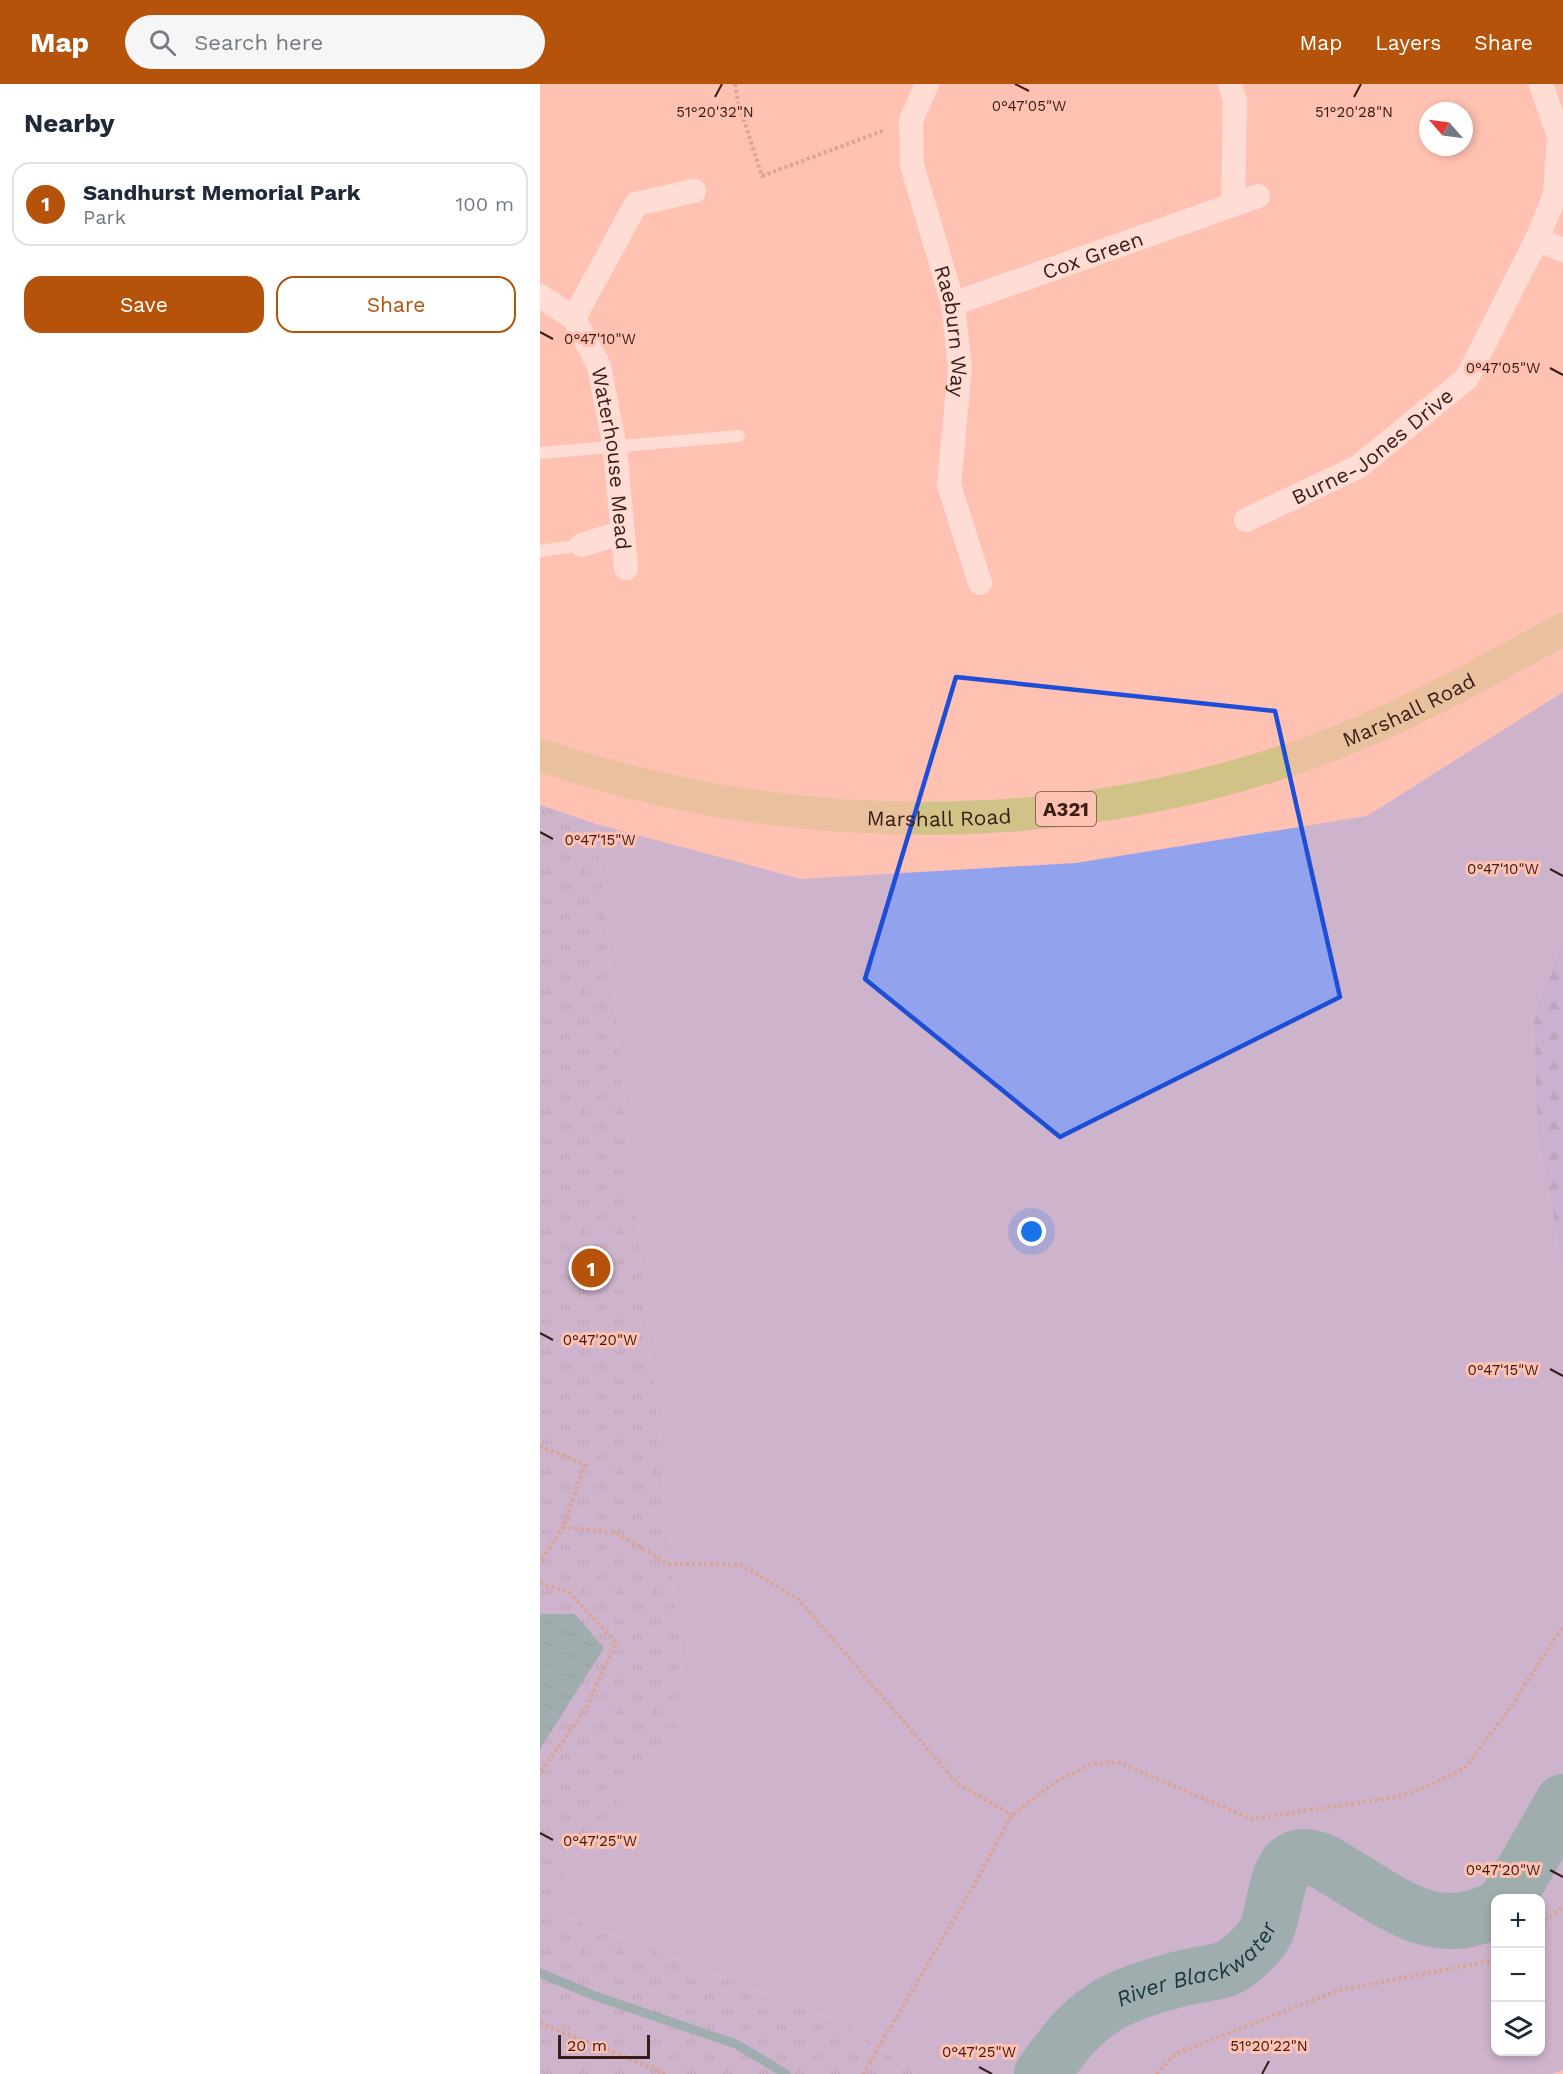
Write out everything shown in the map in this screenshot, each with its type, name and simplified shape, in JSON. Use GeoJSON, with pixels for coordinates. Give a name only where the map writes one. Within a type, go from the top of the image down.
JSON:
{"type":"FeatureCollection","features":[{"type":"Feature","properties":{"kind":"main road","name":"Marshall Road"},"geometry":{"type":"LineString","coordinates":[[540,755],[651,787],[805,813],[849,818],[939,819],[1047,812],[1164,794],[1300,756],[1420,706],[1563,629]]}},
{"type":"Feature","properties":{"kind":"street","name":"Raeburn Way"},"geometry":{"type":"LineString","coordinates":[[927,84],[911,120],[912,165],[953,304],[960,368],[949,485],[980,583]]}},
{"type":"Feature","properties":{"kind":"street"},"geometry":{"type":"LineString","coordinates":[[1230,84],[1235,101],[1233,205]]}},
{"type":"Feature","properties":{"kind":"street","name":"Burne-Jones Drive"},"geometry":{"type":"LineString","coordinates":[[1246,520],[1358,467],[1467,378],[1537,239],[1555,195],[1559,136],[1541,84]]}},
{"type":"Feature","properties":{"kind":"street"},"geometry":{"type":"LineString","coordinates":[[574,318],[636,204],[694,191]]}},
{"type":"Feature","properties":{"kind":"street","name":"Cox Green"},"geometry":{"type":"LineString","coordinates":[[953,304],[1258,196]]}},
{"type":"Feature","properties":{"kind":"street"},"geometry":{"type":"LineString","coordinates":[[1537,239],[1563,250]]}},
{"type":"Feature","properties":{"kind":"street","name":"Waterhouse Mead"},"geometry":{"type":"LineString","coordinates":[[540,296],[574,318],[599,366],[615,448],[626,568]]}},
{"type":"Feature","properties":{"kind":"street"},"geometry":{"type":"LineString","coordinates":[[582,544],[623,532]]}},
{"type":"Feature","properties":{"kind":"lane"},"geometry":{"type":"LineString","coordinates":[[540,453],[738,436]]}},
{"type":"Feature","properties":{"kind":"lane"},"geometry":{"type":"LineString","coordinates":[[540,551],[582,544]]}},
{"type":"Feature","properties":{"kind":"path"},"geometry":{"type":"LineString","coordinates":[[735,84],[762,176],[911,120]]}},
{"type":"Feature","properties":{"kind":"path"},"geometry":{"type":"LineString","coordinates":[[540,1446],[585,1465],[563,1527],[540,1562]]}},
{"type":"Feature","properties":{"kind":"path"},"geometry":{"type":"LineString","coordinates":[[563,1527],[617,1533],[668,1564],[741,1565],[798,1599],[957,1783],[1012,1815]]}},
{"type":"Feature","properties":{"kind":"path"},"geometry":{"type":"LineString","coordinates":[[540,1583],[569,1592],[616,1642],[587,1707],[540,1773]]}},
{"type":"Feature","properties":{"kind":"path"},"geometry":{"type":"LineString","coordinates":[[863,2074],[973,1887],[1012,1815],[1057,1781],[1092,1764],[1117,1762],[1252,1819],[1396,1797],[1426,1787],[1464,1769],[1508,1711],[1563,1626]]}},
{"type":"Feature","properties":{"kind":"path"},"geometry":{"type":"LineString","coordinates":[[1545,1920],[1563,1907]]}},
{"type":"Feature","properties":{"kind":"path"},"geometry":{"type":"LineString","coordinates":[[1156,2074],[1175,2054],[1336,1991],[1491,1961]]}},
{"type":"Feature","properties":{"kind":"path"},"geometry":{"type":"LineString","coordinates":[[540,2023],[667,2074]]}},
{"type":"Feature","properties":{"kind":"highlighted area"},"geometry":{"type":"Polygon","coordinates":[[[956,677],[1275,711],[1340,997],[1060,1137],[865,979],[956,677]]]}},
{"type":"Feature","properties":{"kind":"green space"},"geometry":{"type":"Polygon","coordinates":[[[1563,692],[1563,2070],[1552,2074],[915,2074],[851,2027],[542,1907],[687,1711],[596,824],[801,879],[1076,863],[1367,816],[1563,692]]]}},
{"type":"Feature","properties":{"kind":"green space"},"geometry":{"type":"Polygon","coordinates":[[[540,805],[596,824],[687,1711],[542,1907],[851,2027],[915,2074],[540,2074],[540,805]]]}},
{"type":"Feature","properties":{"kind":"green space"},"geometry":{"type":"Polygon","coordinates":[[[1563,943],[1563,1267],[1538,1129],[1534,1015],[1563,943]]]}},
{"type":"Feature","properties":{"kind":"water"},"geometry":{"type":"Polygon","coordinates":[[[540,1614],[575,1614],[604,1648],[540,1749],[540,1614]]]}},
{"type":"Feature","properties":{"kind":"waterway","name":"River Blackwater"},"geometry":{"type":"LineString","coordinates":[[1510,1894],[1563,1802]]}},
{"type":"Feature","properties":{"kind":"waterway","name":"River Blackwater"},"geometry":{"type":"LineString","coordinates":[[1042,2074],[1072,2035],[1086,2021],[1117,2000],[1157,1985],[1230,1967],[1244,1957],[1257,1945],[1266,1931],[1281,1877],[1292,1860],[1301,1857],[1323,1862],[1397,1906],[1434,1920],[1454,1921],[1474,1918],[1491,1911]]}},
{"type":"Feature","properties":{"kind":"waterway"},"geometry":{"type":"LineString","coordinates":[[540,1973],[595,1996],[736,2044],[786,2074]]}},
{"type":"Feature","properties":{"kind":"place","name":"Sandhurst Memorial Park"},"geometry":{"type":"Point","coordinates":[591,1268]}}]}
